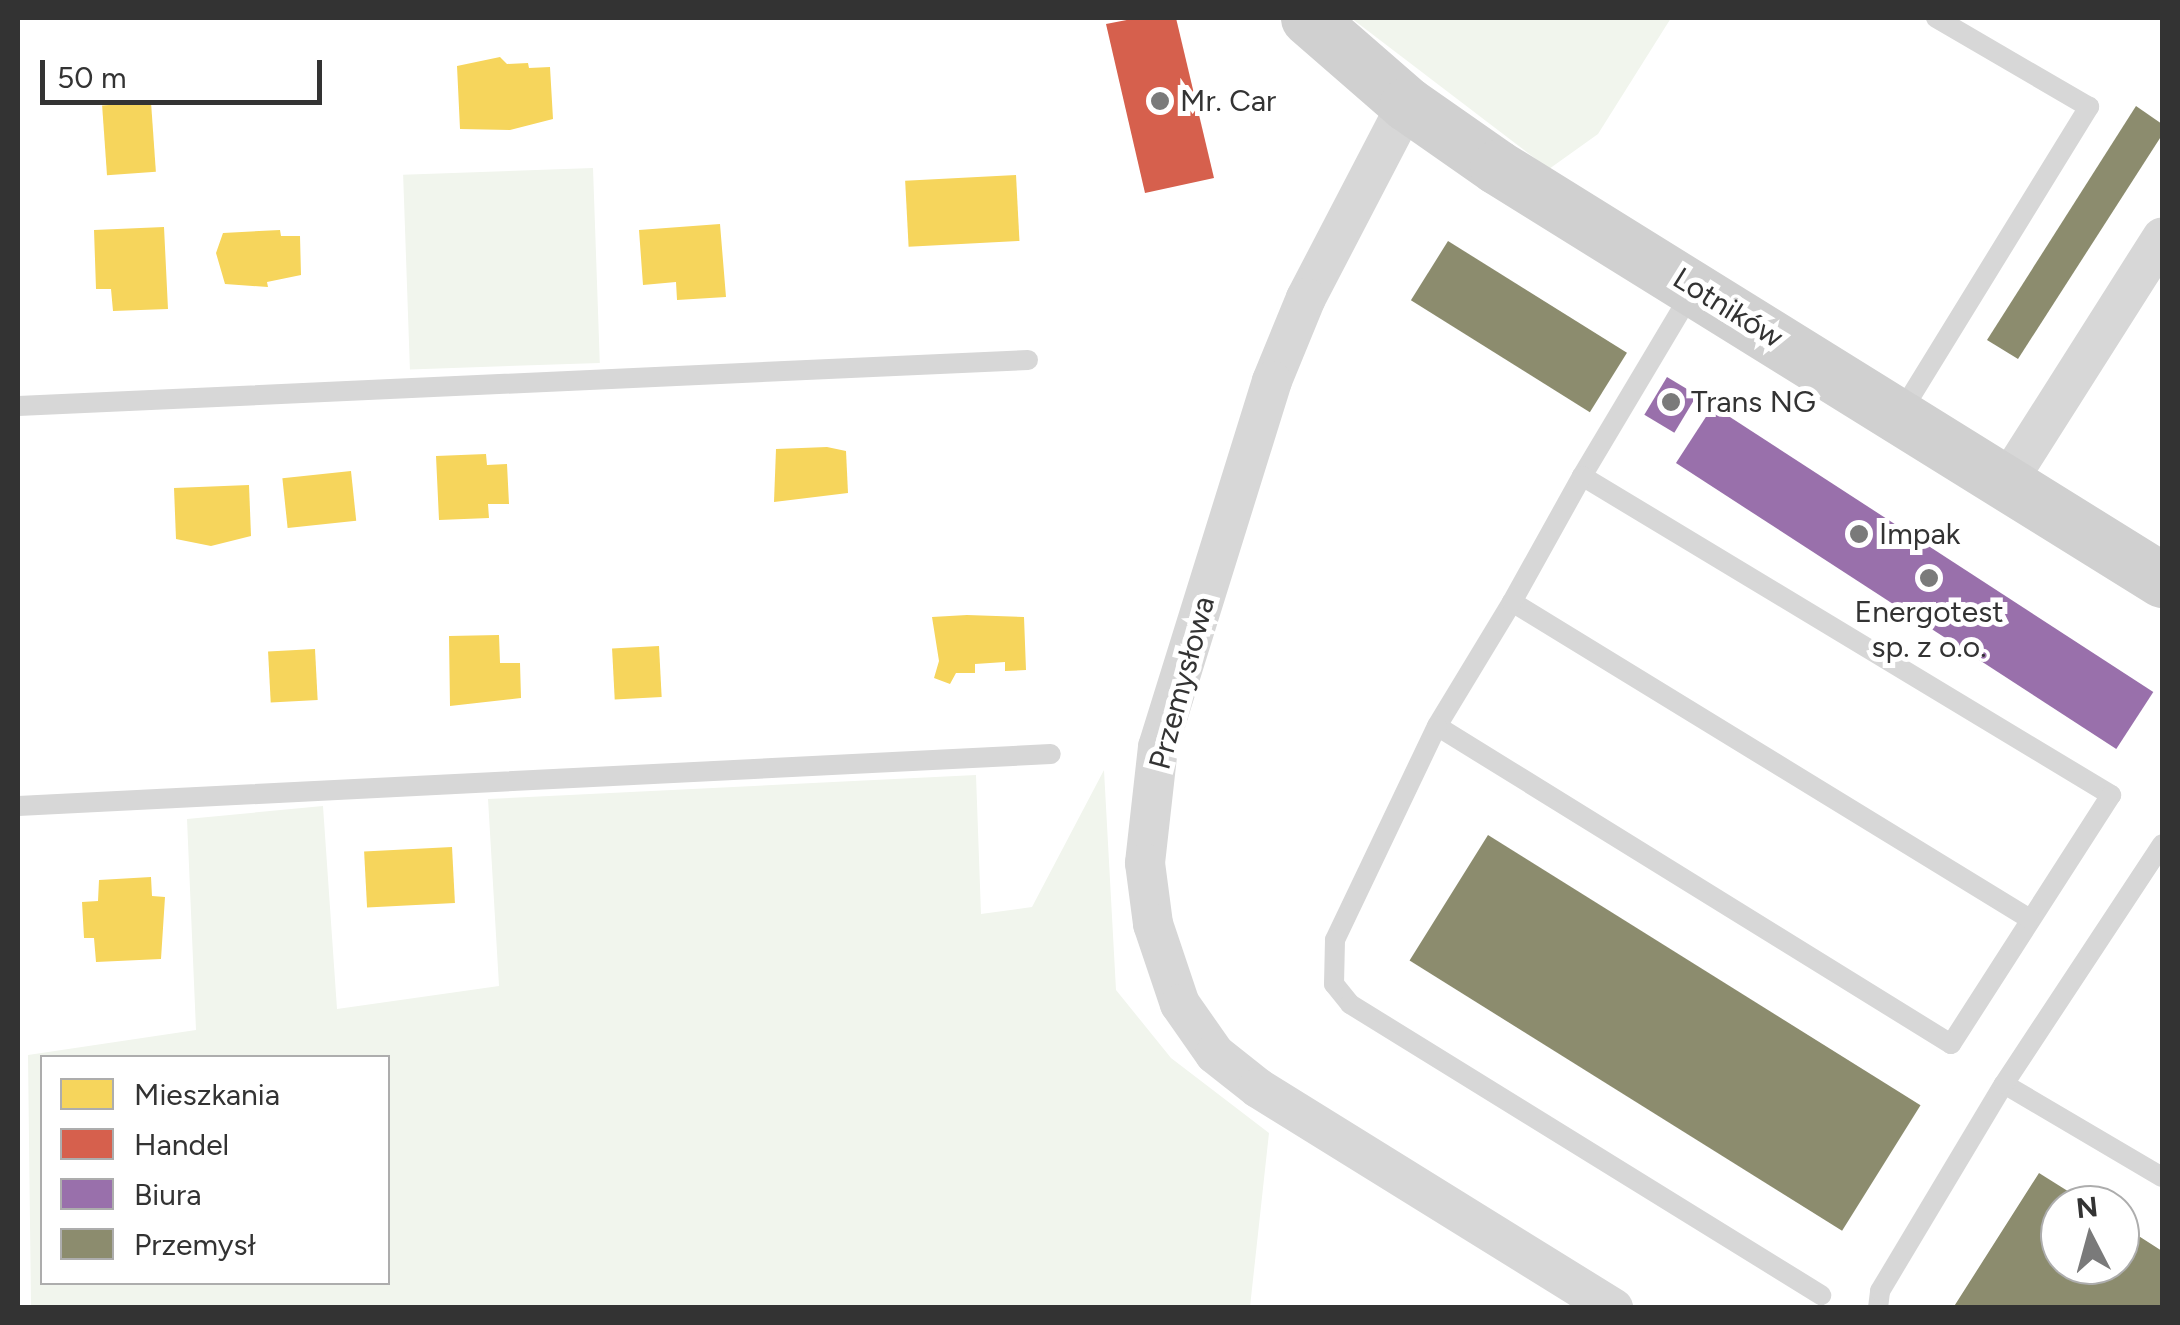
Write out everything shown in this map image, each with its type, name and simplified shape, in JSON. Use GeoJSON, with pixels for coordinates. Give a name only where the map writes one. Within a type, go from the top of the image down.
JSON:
{"type":"FeatureCollection","features":[{"type":"Feature","properties":{"kind":"street","name":"Lotników"},"geometry":{"type":"LineString","coordinates":[[1308,18],[1406,104],[1900,414],[2005,485],[2162,580]]}},
{"type":"Feature","properties":{"kind":"street","name":"Przemysłowa"},"geometry":{"type":"LineString","coordinates":[[1406,104],[1306,298],[1272,382],[1158,746],[1145,863],[1153,924],[1180,1004],[1215,1054],[1320,1128],[1613,1308]]}},
{"type":"Feature","properties":{"kind":"street"},"geometry":{"type":"LineString","coordinates":[[2005,485],[2162,238]]}},
{"type":"Feature","properties":{"kind":"lane"},"geometry":{"type":"LineString","coordinates":[[1900,414],[2090,106],[1936,18]]}},
{"type":"Feature","properties":{"kind":"lane"},"geometry":{"type":"LineString","coordinates":[[1695,287],[1437,726],[1335,940],[1334,984],[1350,1004],[1821,1295]]}},
{"type":"Feature","properties":{"kind":"lane"},"geometry":{"type":"LineString","coordinates":[[18,406],[1028,360]]}},
{"type":"Feature","properties":{"kind":"lane"},"geometry":{"type":"LineString","coordinates":[[1437,726],[1952,1044],[2111,796],[1582,476]]}},
{"type":"Feature","properties":{"kind":"lane"},"geometry":{"type":"LineString","coordinates":[[1512,602],[2030,919]]}},
{"type":"Feature","properties":{"kind":"lane"},"geometry":{"type":"LineString","coordinates":[[18,806],[1051,754]]}},
{"type":"Feature","properties":{"kind":"lane"},"geometry":{"type":"LineString","coordinates":[[1878,1308],[1880,1291],[2004,1084],[2162,844]]}},
{"type":"Feature","properties":{"kind":"lane"},"geometry":{"type":"LineString","coordinates":[[2004,1084],[2162,1177]]}},
{"type":"Feature","properties":{"kind":"shaded area"},"geometry":{"type":"Polygon","coordinates":[[[1351,18],[1671,18],[1598,134],[1549,169],[1351,18]]]}},
{"type":"Feature","properties":{"kind":"shaded area"},"geometry":{"type":"Polygon","coordinates":[[[593,168],[600,363],[410,370],[403,175],[593,168]]]}},
{"type":"Feature","properties":{"kind":"shaded area"},"geometry":{"type":"Polygon","coordinates":[[[1104,770],[1116,990],[1171,1058],[1269,1133],[1250,1307],[31,1307],[28,1055],[196,1030],[187,819],[323,806],[337,1009],[499,986],[488,799],[976,775],[981,914],[1032,907],[1104,770]]]}},
{"type":"Feature","properties":{"kind":"building: Mieszkania"},"geometry":{"type":"Polygon","coordinates":[[[500,57],[507,64],[550,67],[553,119],[510,130],[460,129],[457,66],[500,57]]]}},
{"type":"Feature","properties":{"kind":"building: Mieszkania"},"geometry":{"type":"Polygon","coordinates":[[[151,102],[156,172],[107,175],[102,105],[151,102]]]}},
{"type":"Feature","properties":{"kind":"building: Mieszkania"},"geometry":{"type":"Polygon","coordinates":[[[1016,175],[1019,241],[909,247],[905,181],[1016,175]]]}},
{"type":"Feature","properties":{"kind":"building: Mieszkania"},"geometry":{"type":"Polygon","coordinates":[[[720,224],[726,297],[677,300],[676,282],[643,285],[639,230],[720,224]]]}},
{"type":"Feature","properties":{"kind":"building: Mieszkania"},"geometry":{"type":"Polygon","coordinates":[[[164,227],[168,309],[113,311],[111,289],[96,289],[94,230],[164,227]]]}},
{"type":"Feature","properties":{"kind":"building: Mieszkania"},"geometry":{"type":"Polygon","coordinates":[[[280,230],[281,236],[300,236],[301,275],[267,282],[268,287],[225,284],[216,253],[223,233],[280,230]]]}},
{"type":"Feature","properties":{"kind":"building: Mieszkania"},"geometry":{"type":"Polygon","coordinates":[[[827,447],[846,451],[848,493],[774,502],[776,449],[827,447]]]}},
{"type":"Feature","properties":{"kind":"building: Mieszkania"},"geometry":{"type":"Polygon","coordinates":[[[486,454],[487,465],[507,464],[509,504],[488,504],[489,518],[439,520],[436,456],[486,454]]]}},
{"type":"Feature","properties":{"kind":"building: Mieszkania"},"geometry":{"type":"Polygon","coordinates":[[[351,471],[356,521],[288,528],[282,478],[351,471]]]}},
{"type":"Feature","properties":{"kind":"building: Mieszkania"},"geometry":{"type":"Polygon","coordinates":[[[249,485],[251,536],[211,546],[176,539],[174,488],[249,485]]]}},
{"type":"Feature","properties":{"kind":"building: Mieszkania"},"geometry":{"type":"Polygon","coordinates":[[[932,617],[1024,617],[1026,670],[1005,671],[1005,662],[975,664],[975,673],[956,673],[950,684],[934,678],[939,661],[932,617]]]}},
{"type":"Feature","properties":{"kind":"building: Mieszkania"},"geometry":{"type":"Polygon","coordinates":[[[499,635],[500,663],[520,663],[521,698],[450,706],[449,636],[499,635]]]}},
{"type":"Feature","properties":{"kind":"building: Mieszkania"},"geometry":{"type":"Polygon","coordinates":[[[659,646],[662,697],[615,699],[612,648],[659,646]]]}},
{"type":"Feature","properties":{"kind":"building: Mieszkania"},"geometry":{"type":"Polygon","coordinates":[[[315,649],[318,700],[271,702],[268,651],[315,649]]]}},
{"type":"Feature","properties":{"kind":"building: Mieszkania"},"geometry":{"type":"Polygon","coordinates":[[[452,847],[455,903],[367,908],[364,852],[452,847]]]}},
{"type":"Feature","properties":{"kind":"building: Mieszkania"},"geometry":{"type":"Polygon","coordinates":[[[151,877],[152,896],[165,897],[161,959],[96,962],[94,938],[84,938],[82,902],[98,901],[99,880],[151,877]]]}},
{"type":"Feature","properties":{"kind":"building: Handel","name":"Mr. Car"},"geometry":{"type":"Polygon","coordinates":[[[1137,18],[1176,18],[1214,178],[1145,193],[1106,24],[1137,18]]]}},
{"type":"Feature","properties":{"kind":"building: Biura"},"geometry":{"type":"Polygon","coordinates":[[[1667,377],[1697,395],[1674,433],[1644,415],[1667,377]]]}},
{"type":"Feature","properties":{"kind":"building: Biura"},"geometry":{"type":"Polygon","coordinates":[[[1713,406],[2153,692],[2116,749],[1676,463],[1713,406]]]}},
{"type":"Feature","properties":{"kind":"building: Przemysł"},"geometry":{"type":"Polygon","coordinates":[[[2136,106],[2162,124],[2162,135],[2018,359],[1987,340],[2136,106]]]}},
{"type":"Feature","properties":{"kind":"building: Przemysł"},"geometry":{"type":"Polygon","coordinates":[[[1448,241],[1627,353],[1590,412],[1411,300],[1448,241]]]}},
{"type":"Feature","properties":{"kind":"building: Przemysł"},"geometry":{"type":"Polygon","coordinates":[[[1488,835],[1921,1105],[1842,1231],[1410,961],[1488,835]]]}},
{"type":"Feature","properties":{"kind":"building: Przemysł"},"geometry":{"type":"Polygon","coordinates":[[[2039,1173],[2058,1185],[2040,1185],[2040,1285],[2140,1285],[2140,1237],[2162,1251],[2162,1308],[1953,1308],[2039,1173]]]}},
{"type":"Feature","properties":{"kind":"place","name":"Mr. Car"},"geometry":{"type":"Point","coordinates":[1160,101]}},
{"type":"Feature","properties":{"kind":"place","name":"Trans NG"},"geometry":{"type":"Point","coordinates":[1671,402]}},
{"type":"Feature","properties":{"kind":"place","name":"Impak"},"geometry":{"type":"Point","coordinates":[1859,534]}},
{"type":"Feature","properties":{"kind":"place","name":"Energotest sp. z o.o."},"geometry":{"type":"Point","coordinates":[1929,578]}}]}
